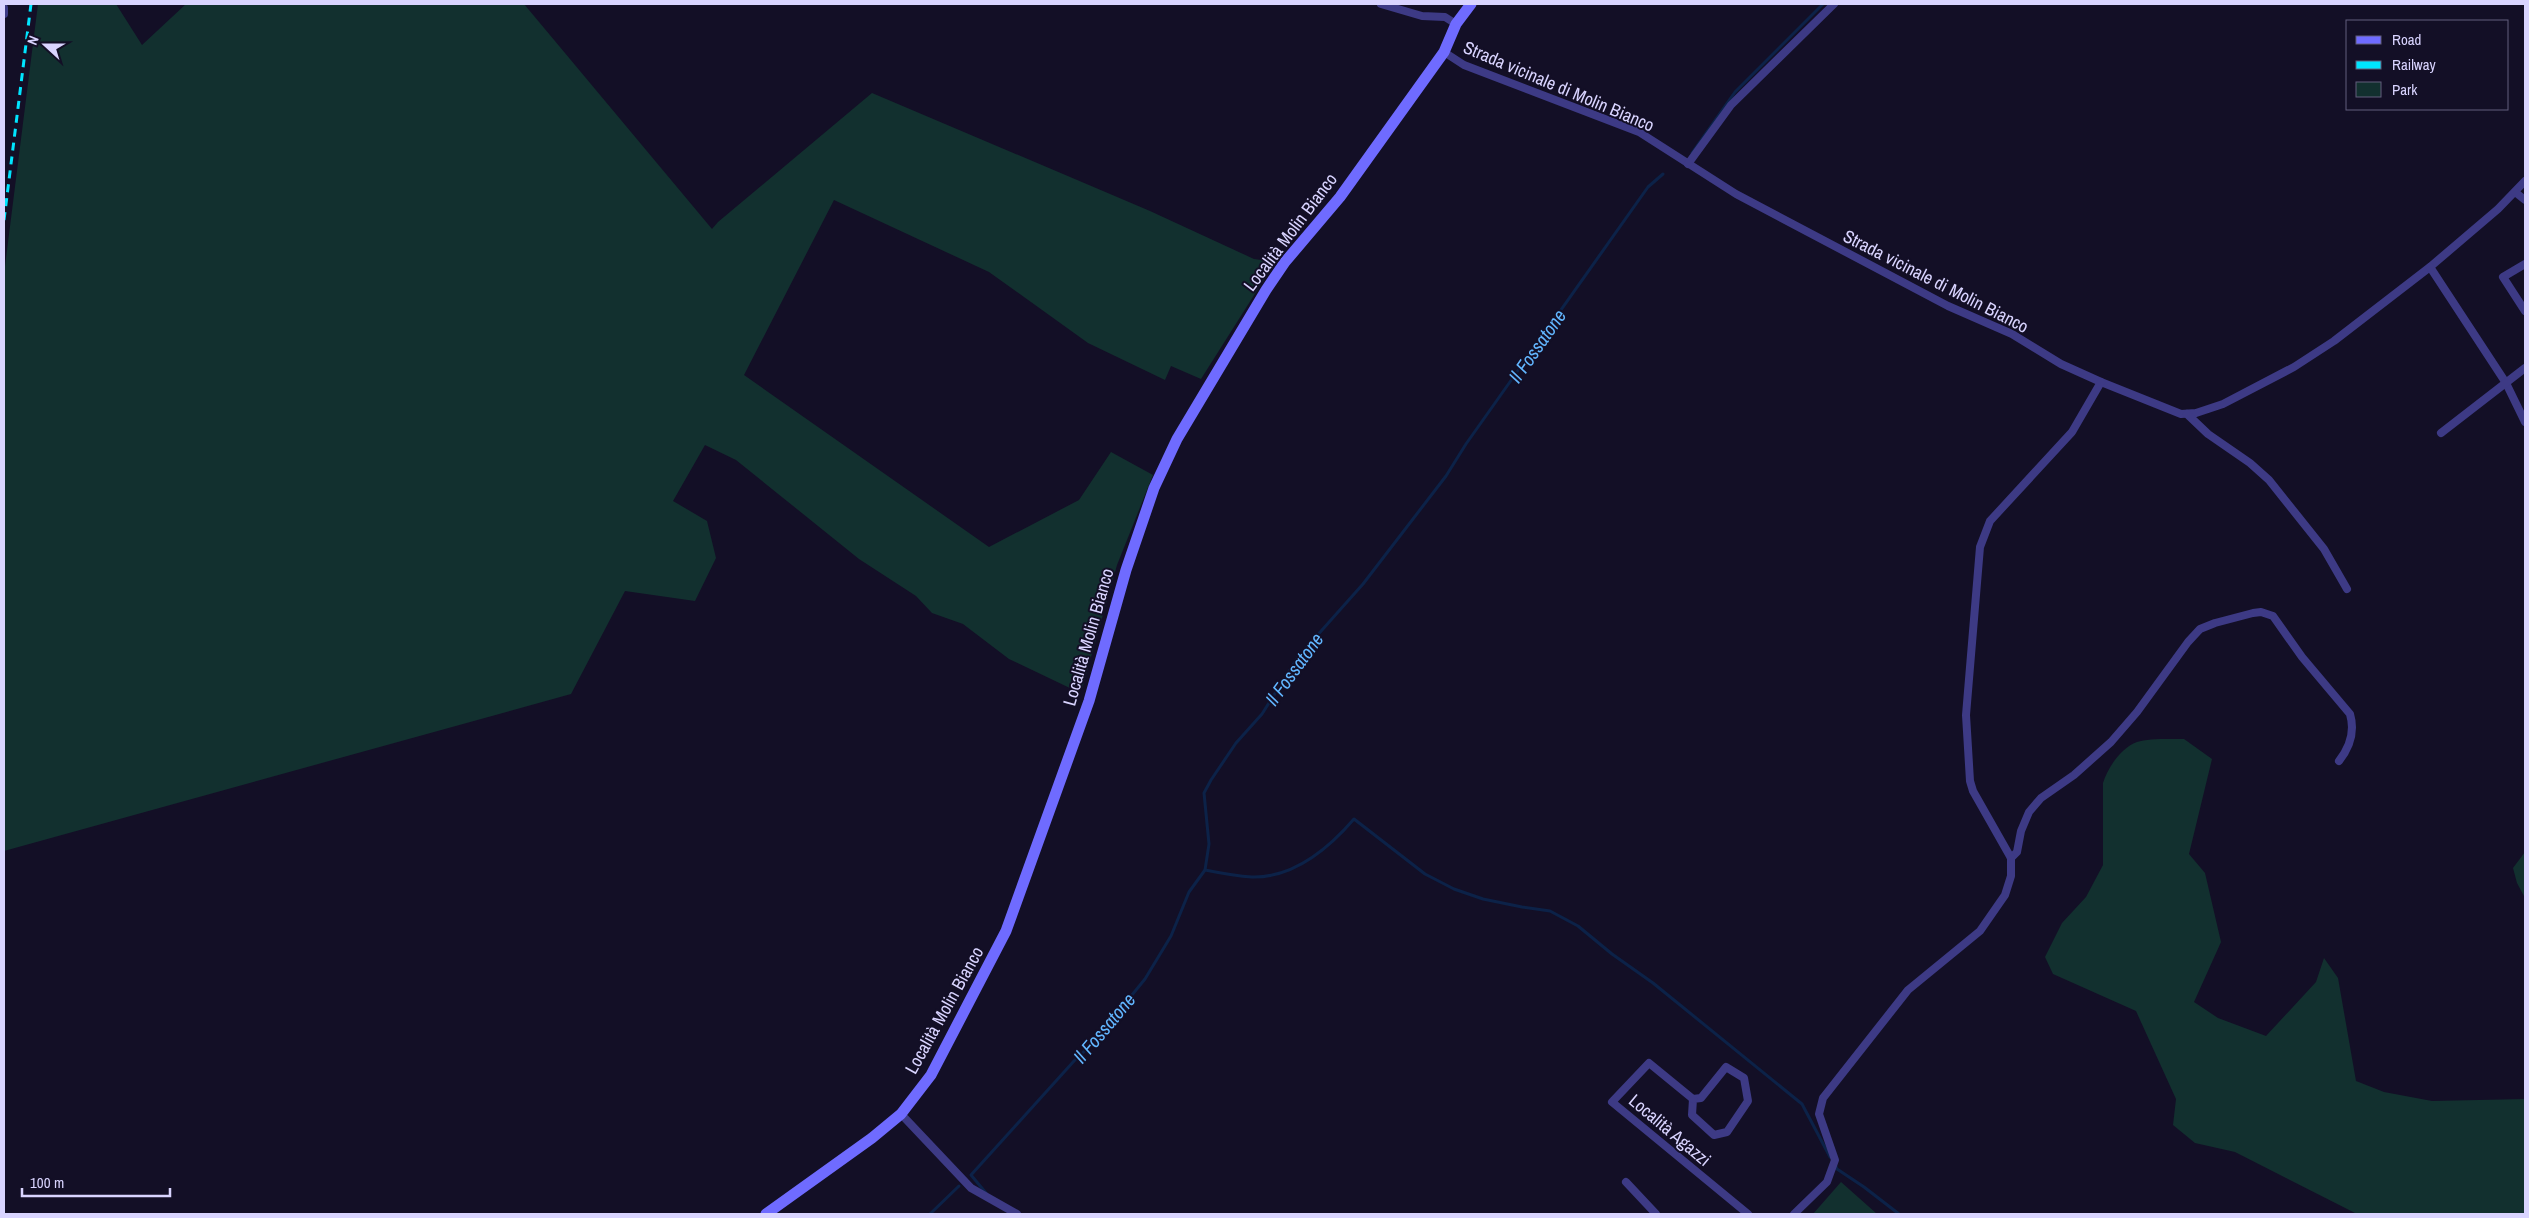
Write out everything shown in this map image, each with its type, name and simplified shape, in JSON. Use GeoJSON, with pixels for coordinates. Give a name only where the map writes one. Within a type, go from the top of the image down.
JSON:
{"type":"FeatureCollection","features":[{"type":"Feature","properties":{"kind":"street"},"geometry":{"type":"LineString","coordinates":[[1381,4],[1422,16],[1445,17],[1456,24]]}},
{"type":"Feature","properties":{"kind":"street","name":"Località Molin Bianco"},"geometry":{"type":"LineString","coordinates":[[766,1214],[872,1138],[902,1114],[931,1075],[1006,931],[1088,702],[1129,561],[1154,488],[1177,438],[1266,290],[1285,262],[1340,197],[1444,52],[1456,24],[1470,4]]}},
{"type":"Feature","properties":{"kind":"street"},"geometry":{"type":"LineString","coordinates":[[1688,164],[1731,105],[1834,4]]}},
{"type":"Feature","properties":{"kind":"street","name":"Strada vicinale di Molin Bianco"},"geometry":{"type":"LineString","coordinates":[[1444,52],[1464,65],[1639,132],[1736,194],[1948,306],[2012,334],[2061,364],[2175,413],[2187,414]]}},
{"type":"Feature","properties":{"kind":"street"},"geometry":{"type":"LineString","coordinates":[[2187,414],[2223,404],[2294,367],[2334,341],[2430,267],[2525,181]]}},
{"type":"Feature","properties":{"kind":"street"},"geometry":{"type":"LineString","coordinates":[[2515,192],[2525,200]]}},
{"type":"Feature","properties":{"kind":"street"},"geometry":{"type":"LineString","coordinates":[[2525,264],[2503,277],[2525,311]]}},
{"type":"Feature","properties":{"kind":"street"},"geometry":{"type":"LineString","coordinates":[[2430,267],[2506,384],[2525,422]]}},
{"type":"Feature","properties":{"kind":"street"},"geometry":{"type":"LineString","coordinates":[[2441,433],[2525,368]]}},
{"type":"Feature","properties":{"kind":"street"},"geometry":{"type":"LineString","coordinates":[[1794,1214],[1827,1182],[1834,1160],[1819,1114],[1823,1098],[1908,990],[1980,931],[2005,895],[2012,876],[2010,858],[1973,791],[1970,781],[1966,715],[1980,546],[1990,521],[2072,432],[2101,382]]}},
{"type":"Feature","properties":{"kind":"street"},"geometry":{"type":"LineString","coordinates":[[2187,414],[2208,434],[2250,463],[2269,480],[2324,549],[2347,589]]}},
{"type":"Feature","properties":{"kind":"street"},"geometry":{"type":"LineString","coordinates":[[2010,858],[2017,852],[2021,830],[2029,812],[2041,798],[2074,775],[2111,742],[2137,712],[2188,642],[2200,629],[2215,623],[2261,612],[2273,616],[2302,657],[2350,714],[2353,724],[2351,738],[2339,761]]}},
{"type":"Feature","properties":{"kind":"street","name":"Località Agazzi"},"geometry":{"type":"LineString","coordinates":[[1693,1099],[1648,1063],[1612,1102],[1748,1214]]}},
{"type":"Feature","properties":{"kind":"street"},"geometry":{"type":"LineString","coordinates":[[1726,1067],[1744,1078],[1748,1101],[1727,1132],[1714,1135],[1692,1115],[1693,1099],[1701,1098],[1726,1067]]}},
{"type":"Feature","properties":{"kind":"street"},"geometry":{"type":"LineString","coordinates":[[902,1114],[971,1188],[1017,1214]]}},
{"type":"Feature","properties":{"kind":"street"},"geometry":{"type":"LineString","coordinates":[[1626,1182],[1656,1214]]}},
{"type":"Feature","properties":{"kind":"green space"},"geometry":{"type":"Polygon","coordinates":[[[38,4],[116,4],[142,45],[186,4],[524,4],[712,229],[872,93],[1150,211],[1254,259],[1275,262],[1201,379],[1171,366],[1165,380],[1088,343],[989,272],[834,200],[744,375],[989,547],[1079,500],[1111,452],[1153,475],[1117,565],[1082,689],[1074,690],[1009,659],[963,624],[932,613],[916,596],[859,559],[736,460],[705,445],[673,501],[707,521],[716,558],[695,601],[625,591],[571,694],[4,851],[4,274],[38,4]]]}},
{"type":"Feature","properties":{"kind":"green space"},"geometry":{"type":"Polygon","coordinates":[[[2154,739],[2184,739],[2212,759],[2189,854],[2205,873],[2221,942],[2194,1002],[2218,1018],[2266,1036],[2316,982],[2324,958],[2338,978],[2356,1081],[2384,1092],[2432,1101],[2525,1099],[2525,1214],[2357,1214],[2235,1152],[2195,1143],[2173,1125],[2176,1099],[2136,1011],[2053,974],[2045,957],[2062,923],[2086,897],[2103,865],[2103,783],[2108,771],[2121,753],[2137,742],[2154,739]]]}},
{"type":"Feature","properties":{"kind":"green space"},"geometry":{"type":"Polygon","coordinates":[[[2525,852],[2525,898],[2517,883],[2513,868],[2525,852]]]}},
{"type":"Feature","properties":{"kind":"green space"},"geometry":{"type":"Polygon","coordinates":[[[1841,1182],[1877,1214],[1813,1214],[1841,1182]]]}},
{"type":"Feature","properties":{"kind":"waterway","name":"Il Fossatone"},"geometry":{"type":"LineString","coordinates":[[1692,153],[1735,92],[1823,4]]}},
{"type":"Feature","properties":{"kind":"waterway","name":"Il Fossatone"},"geometry":{"type":"LineString","coordinates":[[986,1193],[971,1175],[1074,1061],[1092,1044],[1145,979],[1171,936],[1189,892],[1205,870],[1209,844],[1204,793],[1211,780],[1236,743],[1262,714],[1298,657],[1363,584],[1446,476],[1466,444],[1648,187],[1663,174]]}},
{"type":"Feature","properties":{"kind":"waterway"},"geometry":{"type":"LineString","coordinates":[[1205,870],[1252,877],[1282,872],[1296,867],[1322,850],[1354,819],[1425,874],[1454,889],[1483,899],[1550,911],[1578,926],[1612,954],[1653,983],[1802,1104],[1830,1157]]}},
{"type":"Feature","properties":{"kind":"waterway"},"geometry":{"type":"LineString","coordinates":[[1835,1164],[1837,1169],[1899,1214]]}},
{"type":"Feature","properties":{"kind":"waterway","name":"Il Fossatone"},"geometry":{"type":"LineString","coordinates":[[930,1214],[959,1186]]}},
{"type":"Feature","properties":{"kind":"railway"},"geometry":{"type":"LineString","coordinates":[[4,220],[31,4]]}}]}
